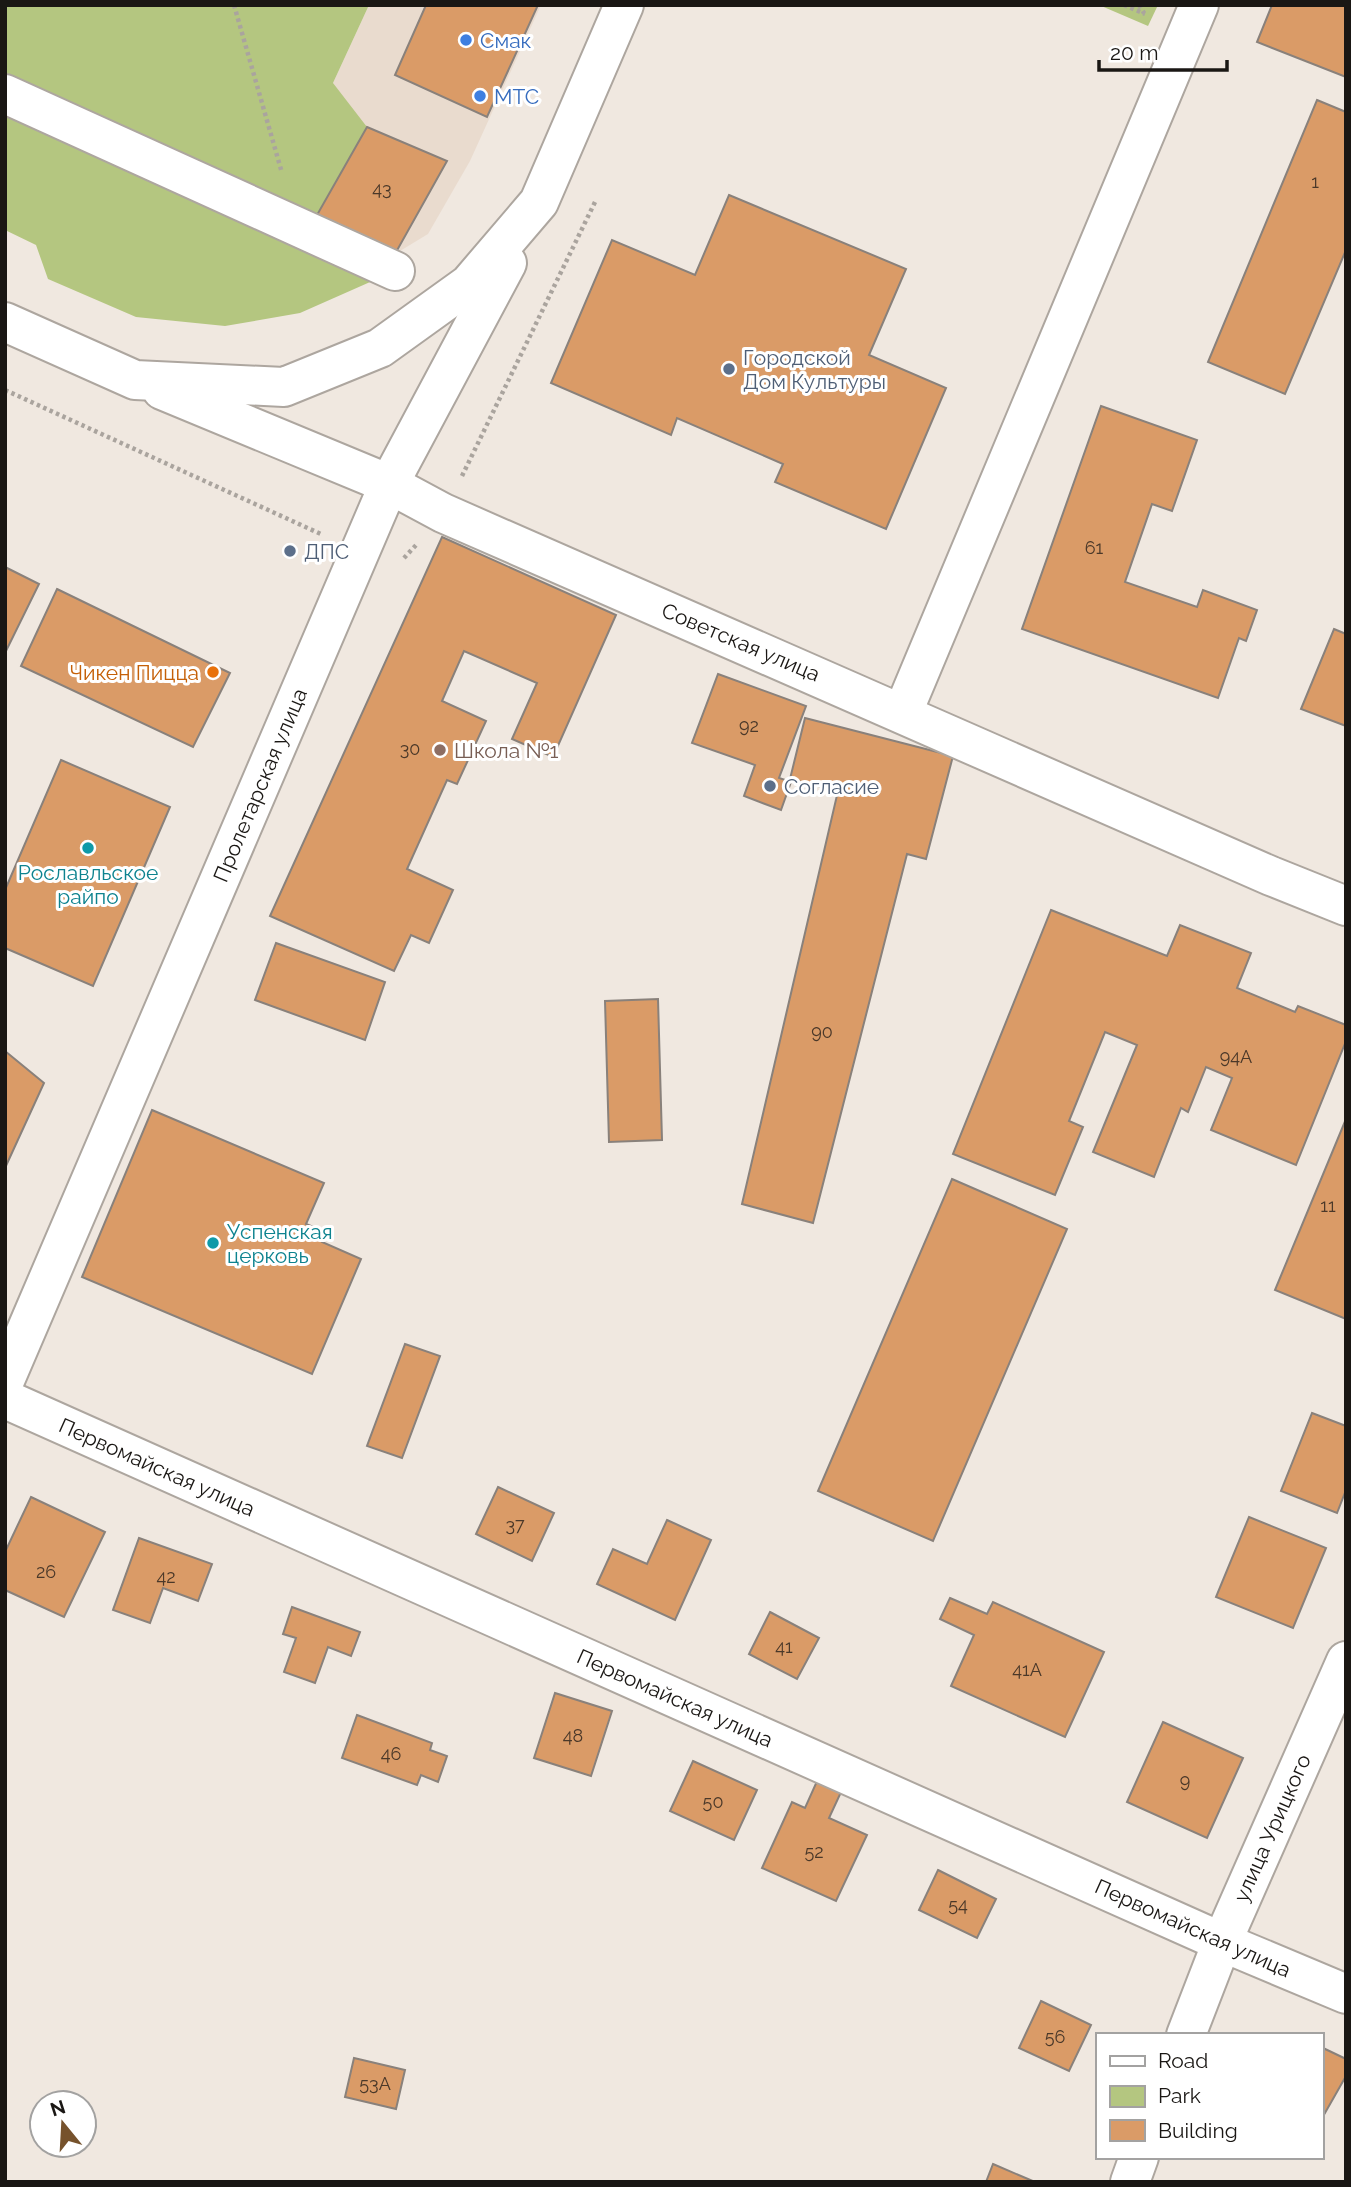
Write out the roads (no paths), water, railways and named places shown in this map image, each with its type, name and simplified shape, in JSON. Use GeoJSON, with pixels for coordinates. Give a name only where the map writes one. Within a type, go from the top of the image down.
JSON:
{"type":"FeatureCollection","features":[{"type":"Feature","properties":{"kind":"street","name":"Пролетарская улица"},"geometry":{"type":"LineString","coordinates":[[5,1380],[389,484],[539,202],[624,5]]}},
{"type":"Feature","properties":{"kind":"street"},"geometry":{"type":"LineString","coordinates":[[903,712],[1199,5]]}},
{"type":"Feature","properties":{"kind":"street"},"geometry":{"type":"LineString","coordinates":[[5,94],[395,271]]}},
{"type":"Feature","properties":{"kind":"street","name":"Пролетарская улица"},"geometry":{"type":"LineString","coordinates":[[284,387],[380,348],[470,284],[539,202]]}},
{"type":"Feature","properties":{"kind":"street","name":"Советская улица"},"geometry":{"type":"LineString","coordinates":[[5,322],[135,380],[389,484],[443,513],[903,712],[1271,876],[1346,906]]}},
{"type":"Feature","properties":{"kind":"street","name":"Советская улица"},"geometry":{"type":"LineString","coordinates":[[135,380],[284,387]]}},
{"type":"Feature","properties":{"kind":"street","name":"Первомайская улица"},"geometry":{"type":"LineString","coordinates":[[5,1399],[1222,1942],[1346,1994]]}},
{"type":"Feature","properties":{"kind":"street","name":"улица Урицкого"},"geometry":{"type":"LineString","coordinates":[[1187,2033],[1222,1942],[1346,1661]]}},
{"type":"Feature","properties":{"kind":"street"},"geometry":{"type":"LineString","coordinates":[[1130,2182],[1138,2159]]}},
{"type":"Feature","properties":{"kind":"place","name":"Смак"},"geometry":{"type":"Point","coordinates":[466,40]}},
{"type":"Feature","properties":{"kind":"place","name":"МТС"},"geometry":{"type":"Point","coordinates":[480,96]}},
{"type":"Feature","properties":{"kind":"place","name":"Городской Дом Культуры"},"geometry":{"type":"Point","coordinates":[729,369]}},
{"type":"Feature","properties":{"kind":"place","name":"ДПС"},"geometry":{"type":"Point","coordinates":[290,551]}},
{"type":"Feature","properties":{"kind":"place","name":"Чикен Пицца"},"geometry":{"type":"Point","coordinates":[213,672]}},
{"type":"Feature","properties":{"kind":"place","name":"Школа №1"},"geometry":{"type":"Point","coordinates":[440,750]}},
{"type":"Feature","properties":{"kind":"place","name":"Согласие"},"geometry":{"type":"Point","coordinates":[770,786]}},
{"type":"Feature","properties":{"kind":"place","name":"Рославльское райпо"},"geometry":{"type":"Point","coordinates":[88,848]}},
{"type":"Feature","properties":{"kind":"place","name":"Успенская церковь"},"geometry":{"type":"Point","coordinates":[213,1243]}}]}
